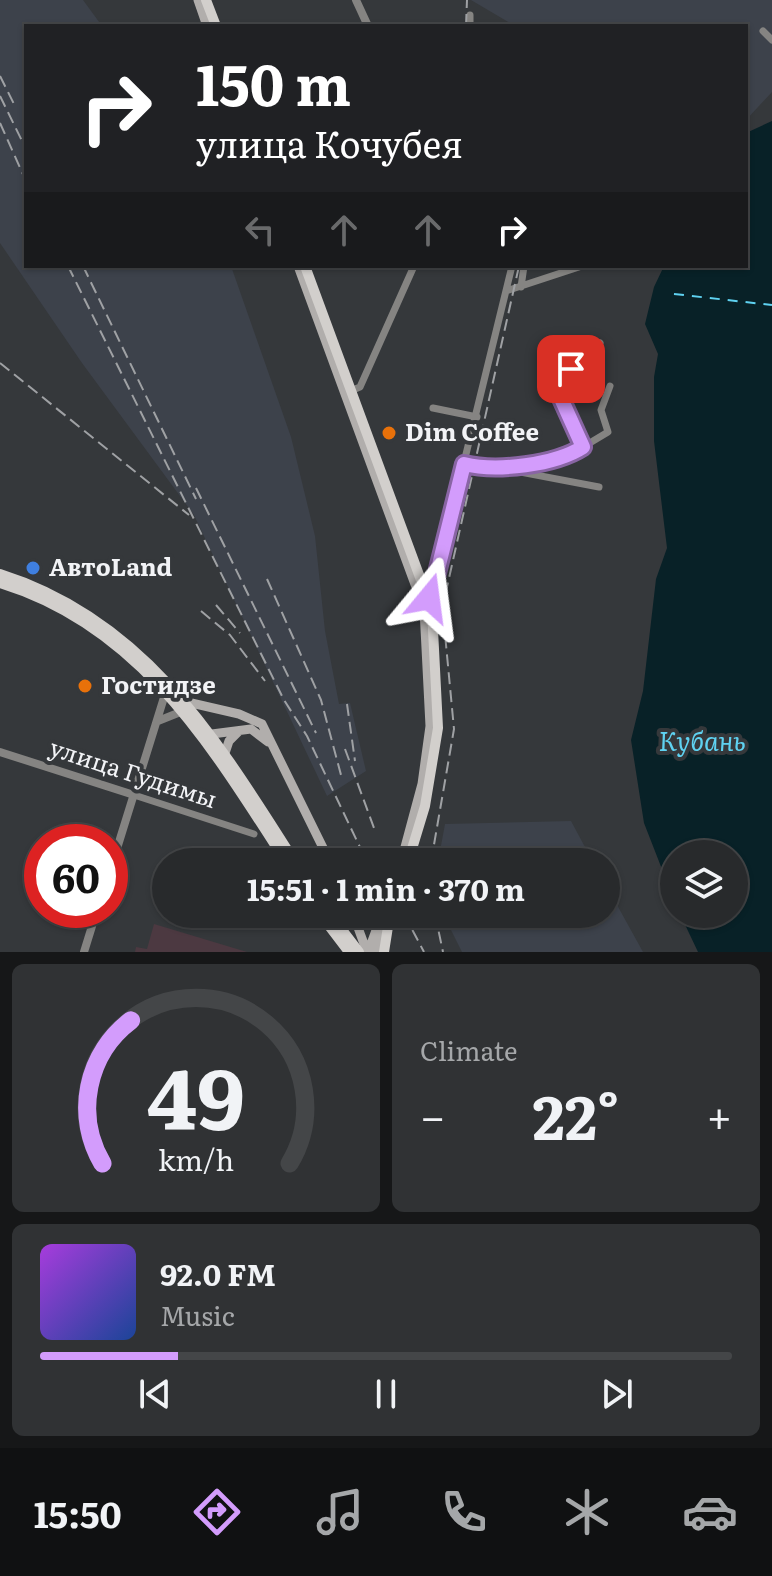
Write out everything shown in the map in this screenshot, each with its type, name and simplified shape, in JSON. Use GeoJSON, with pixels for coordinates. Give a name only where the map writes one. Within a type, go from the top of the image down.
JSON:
{"type":"FeatureCollection","features":[{"type":"Feature","properties":{"kind":"main road"},"geometry":{"type":"LineString","coordinates":[[198,0],[206,24]]}},
{"type":"Feature","properties":{"kind":"main road"},"geometry":{"type":"LineString","coordinates":[[206,0],[215,24]]}},
{"type":"Feature","properties":{"kind":"main road"},"geometry":{"type":"LineString","coordinates":[[299,268],[349,392]]}},
{"type":"Feature","properties":{"kind":"main road"},"geometry":{"type":"LineString","coordinates":[[306,268],[434,624],[438,728],[425,806],[412,848]]}},
{"type":"Feature","properties":{"kind":"main road"},"geometry":{"type":"LineString","coordinates":[[0,574],[31,585],[86,616],[133,649],[186,706],[285,848]]}},
{"type":"Feature","properties":{"kind":"main road"},"geometry":{"type":"LineString","coordinates":[[0,583],[48,601],[130,656],[169,688]]}},
{"type":"Feature","properties":{"kind":"main road"},"geometry":{"type":"LineString","coordinates":[[405,848],[419,794],[430,726],[423,590]]}},
{"type":"Feature","properties":{"kind":"main road"},"geometry":{"type":"LineString","coordinates":[[186,706],[254,724],[277,754],[323,848]]}},
{"type":"Feature","properties":{"kind":"main road"},"geometry":{"type":"LineString","coordinates":[[207,735],[241,730],[254,724]]}},
{"type":"Feature","properties":{"kind":"main road"},"geometry":{"type":"LineString","coordinates":[[225,753],[229,741],[241,730]]}},
{"type":"Feature","properties":{"kind":"main road"},"geometry":{"type":"LineString","coordinates":[[207,735],[225,753],[278,848]]}},
{"type":"Feature","properties":{"kind":"main road"},"geometry":{"type":"LineString","coordinates":[[331,928],[349,952]]}},
{"type":"Feature","properties":{"kind":"main road"},"geometry":{"type":"LineString","coordinates":[[341,928],[359,952]]}},
{"type":"Feature","properties":{"kind":"main road"},"geometry":{"type":"LineString","coordinates":[[359,928],[368,952]]}},
{"type":"Feature","properties":{"kind":"main road"},"geometry":{"type":"LineString","coordinates":[[368,952],[379,928]]}},
{"type":"Feature","properties":{"kind":"main road"},"geometry":{"type":"LineString","coordinates":[[377,952],[382,928]]}},
{"type":"Feature","properties":{"kind":"main road"},"geometry":{"type":"LineString","coordinates":[[384,952],[385,928]]}},
{"type":"Feature","properties":{"kind":"street"},"geometry":{"type":"LineString","coordinates":[[356,0],[367,24]]}},
{"type":"Feature","properties":{"kind":"street"},"geometry":{"type":"LineString","coordinates":[[470,15],[470,24]]}},
{"type":"Feature","properties":{"kind":"street"},"geometry":{"type":"LineString","coordinates":[[763,31],[772,40]]}},
{"type":"Feature","properties":{"kind":"street"},"geometry":{"type":"LineString","coordinates":[[349,392],[360,387],[413,268]]}},
{"type":"Feature","properties":{"kind":"street"},"geometry":{"type":"LineString","coordinates":[[423,590],[434,585],[509,290],[512,268]]}},
{"type":"Feature","properties":{"kind":"street"},"geometry":{"type":"LineString","coordinates":[[521,287],[524,268]]}},
{"type":"Feature","properties":{"kind":"street"},"geometry":{"type":"LineString","coordinates":[[509,290],[576,268]]}},
{"type":"Feature","properties":{"kind":"street"},"geometry":{"type":"LineString","coordinates":[[583,447],[559,394],[559,382],[600,343]]}},
{"type":"Feature","properties":{"kind":"street"},"geometry":{"type":"LineString","coordinates":[[496,468],[568,456],[608,432],[601,410],[610,386]]}},
{"type":"Feature","properties":{"kind":"street"},"geometry":{"type":"LineString","coordinates":[[433,408],[477,417]]}},
{"type":"Feature","properties":{"kind":"street"},"geometry":{"type":"LineString","coordinates":[[464,464],[599,487]]}},
{"type":"Feature","properties":{"kind":"street"},"geometry":{"type":"LineString","coordinates":[[125,824],[169,688]]}},
{"type":"Feature","properties":{"kind":"street"},"geometry":{"type":"LineString","coordinates":[[158,721],[186,706]]}},
{"type":"Feature","properties":{"kind":"street","name":"улица Гудимы"},"geometry":{"type":"LineString","coordinates":[[0,752],[254,834]]}},
{"type":"Feature","properties":{"kind":"street"},"geometry":{"type":"LineString","coordinates":[[84,952],[91,928]]}},
{"type":"Feature","properties":{"kind":"shaded area"},"geometry":{"type":"Polygon","coordinates":[[[0,0],[83,0],[101,24],[24,24],[24,268],[232,268],[291,437],[315,536],[325,631],[339,704],[350,703],[366,771],[327,796],[194,515],[82,363],[0,243],[0,0]]]}},
{"type":"Feature","properties":{"kind":"shaded area"},"geometry":{"type":"Polygon","coordinates":[[[471,0],[772,0],[772,92],[748,118],[748,24],[512,24],[471,0]]]}},
{"type":"Feature","properties":{"kind":"shaded area"},"geometry":{"type":"Polygon","coordinates":[[[571,821],[585,848],[441,848],[445,824],[571,821]]]}},
{"type":"Feature","properties":{"kind":"shaded area"},"geometry":{"type":"Polygon","coordinates":[[[620,910],[643,952],[462,952],[450,928],[620,928],[620,910]]]}},
{"type":"Feature","properties":{"kind":"shaded area"},"geometry":{"type":"Polygon","coordinates":[[[153,928],[167,928],[247,952],[135,952],[136,947],[147,949],[153,928]]]}},
{"type":"Feature","properties":{"kind":"water","name":"Кубань"},"geometry":{"type":"Polygon","coordinates":[[[772,121],[772,952],[698,952],[687,928],[748,928],[748,840],[660,840],[660,864],[644,823],[631,740],[643,691],[656,579],[667,548],[654,441],[654,377],[658,354],[645,324],[654,287],[663,268],[748,268],[748,132],[772,121]]]}},
{"type":"Feature","properties":{"kind":"ferry route"},"geometry":{"type":"LineString","coordinates":[[674,294],[772,305]]}},
{"type":"Feature","properties":{"kind":"railway"},"geometry":{"type":"LineString","coordinates":[[466,24],[467,0]]}},
{"type":"Feature","properties":{"kind":"railway"},"geometry":{"type":"LineString","coordinates":[[0,76],[14,104]]}},
{"type":"Feature","properties":{"kind":"railway"},"geometry":{"type":"LineString","coordinates":[[0,96],[24,145]]}},
{"type":"Feature","properties":{"kind":"railway"},"geometry":{"type":"LineString","coordinates":[[0,123],[24,177]]}},
{"type":"Feature","properties":{"kind":"railway"},"geometry":{"type":"LineString","coordinates":[[69,268],[284,700],[307,736],[360,848]]}},
{"type":"Feature","properties":{"kind":"railway"},"geometry":{"type":"LineString","coordinates":[[84,268],[196,499]]}},
{"type":"Feature","properties":{"kind":"railway"},"geometry":{"type":"LineString","coordinates":[[433,848],[454,729],[445,634],[447,587],[519,268]]}},
{"type":"Feature","properties":{"kind":"railway"},"geometry":{"type":"LineString","coordinates":[[0,363],[189,515]]}},
{"type":"Feature","properties":{"kind":"railway"},"geometry":{"type":"LineString","coordinates":[[196,488],[316,733]]}},
{"type":"Feature","properties":{"kind":"railway"},"geometry":{"type":"LineString","coordinates":[[267,579],[321,700],[341,775]]}},
{"type":"Feature","properties":{"kind":"railway"},"geometry":{"type":"LineString","coordinates":[[216,605],[240,633]]}},
{"type":"Feature","properties":{"kind":"railway"},"geometry":{"type":"LineString","coordinates":[[201,611],[230,635],[265,681]]}},
{"type":"Feature","properties":{"kind":"railway"},"geometry":{"type":"LineString","coordinates":[[347,704],[355,761]]}},
{"type":"Feature","properties":{"kind":"railway"},"geometry":{"type":"LineString","coordinates":[[345,749],[374,828]]}},
{"type":"Feature","properties":{"kind":"railway"},"geometry":{"type":"LineString","coordinates":[[411,928],[424,952]]}},
{"type":"Feature","properties":{"kind":"railway"},"geometry":{"type":"LineString","coordinates":[[438,928],[443,952]]}},
{"type":"Feature","properties":{"kind":"place","name":"Dim Coffee"},"geometry":{"type":"Point","coordinates":[389,433]}},
{"type":"Feature","properties":{"kind":"place","name":"АвтоLand"},"geometry":{"type":"Point","coordinates":[33,568]}},
{"type":"Feature","properties":{"kind":"place","name":"Гостидзе"},"geometry":{"type":"Point","coordinates":[85,686]}},
{"type":"Feature","properties":{"kind":"route"},"geometry":{"type":"LineString","coordinates":[[429,598],[427,588],[434,585],[464,464],[496,468],[544,462],[568,456],[583,447],[559,394],[559,382],[571,369]]}}]}
